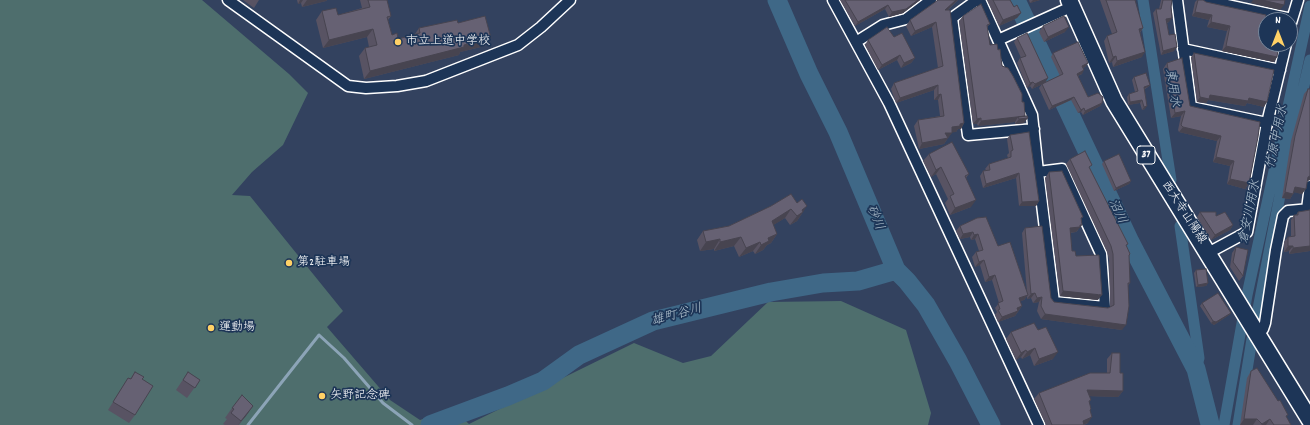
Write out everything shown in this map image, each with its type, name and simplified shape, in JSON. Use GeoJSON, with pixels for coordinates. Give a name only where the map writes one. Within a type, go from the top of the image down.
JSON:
{"type":"FeatureCollection","features":[{"type":"Feature","properties":{"kind":"main road","name":"西大寺山陽線"},"geometry":{"type":"LineString","coordinates":[[1070,4],[1114,101],[1310,420]]}},
{"type":"Feature","properties":{"kind":"street"},"geometry":{"type":"LineString","coordinates":[[228,0],[348,86],[366,88],[397,86],[426,81],[518,44],[541,27],[570,0]]}},
{"type":"Feature","properties":{"kind":"street"},"geometry":{"type":"LineString","coordinates":[[833,0],[893,110],[1039,425]]}},
{"type":"Feature","properties":{"kind":"street"},"geometry":{"type":"LineString","coordinates":[[856,42],[882,25],[906,19],[931,0]]}},
{"type":"Feature","properties":{"kind":"street"},"geometry":{"type":"LineString","coordinates":[[977,0],[952,18],[968,135],[1034,128]]}},
{"type":"Feature","properties":{"kind":"street"},"geometry":{"type":"LineString","coordinates":[[980,0],[1032,115],[1038,172],[1054,302],[1105,306],[1101,254],[1062,168],[1038,172]]}},
{"type":"Feature","properties":{"kind":"street"},"geometry":{"type":"LineString","coordinates":[[1177,0],[1190,107],[1267,123]]}},
{"type":"Feature","properties":{"kind":"street"},"geometry":{"type":"LineString","coordinates":[[1204,0],[1258,14]]}},
{"type":"Feature","properties":{"kind":"street"},"geometry":{"type":"LineString","coordinates":[[1294,12],[1298,0]]}},
{"type":"Feature","properties":{"kind":"street"},"geometry":{"type":"LineString","coordinates":[[998,40],[1070,4]]}},
{"type":"Feature","properties":{"kind":"street"},"geometry":{"type":"LineString","coordinates":[[1183,49],[1280,70]]}},
{"type":"Feature","properties":{"kind":"street"},"geometry":{"type":"LineString","coordinates":[[1208,253],[1246,232],[1267,123],[1284,52]]}},
{"type":"Feature","properties":{"kind":"street"},"geometry":{"type":"LineString","coordinates":[[1255,329],[1263,329],[1265,323],[1276,250],[1283,216],[1288,211],[1309,209],[1310,186]]}},
{"type":"Feature","properties":{"kind":"green space"},"geometry":{"type":"Polygon","coordinates":[[[0,0],[202,0],[289,74],[308,93],[283,145],[252,172],[232,195],[250,196],[343,311],[327,327],[390,400],[420,420],[453,409],[469,424],[634,343],[683,363],[711,356],[768,302],[841,301],[906,330],[931,413],[928,425],[0,425],[0,0]]]}},
{"type":"Feature","properties":{"kind":"building"},"geometry":{"type":"Polygon","coordinates":[[[368,0],[387,0],[391,16],[387,17],[392,35],[397,33],[398,39],[420,33],[419,28],[457,20],[458,23],[485,16],[491,38],[464,45],[464,47],[370,71],[365,48],[377,45],[373,29],[329,40],[322,11],[336,8],[338,15],[370,7],[368,0]]]}},
{"type":"Feature","properties":{"kind":"building"},"geometry":{"type":"Polygon","coordinates":[[[845,0],[918,0],[906,9],[892,12],[888,5],[858,22],[845,0]]]}},
{"type":"Feature","properties":{"kind":"building"},"geometry":{"type":"Polygon","coordinates":[[[938,0],[956,0],[945,10],[950,10],[964,123],[960,124],[960,126],[952,127],[952,133],[945,133],[948,138],[922,143],[918,120],[944,116],[941,94],[938,95],[938,85],[900,98],[894,83],[943,66],[936,22],[915,31],[910,20],[938,0]]]}},
{"type":"Feature","properties":{"kind":"building"},"geometry":{"type":"Polygon","coordinates":[[[993,0],[1010,0],[1014,7],[1017,5],[1021,13],[1003,20],[993,0]]]}},
{"type":"Feature","properties":{"kind":"building"},"geometry":{"type":"Polygon","coordinates":[[[1106,0],[1135,0],[1143,28],[1139,29],[1145,52],[1117,61],[1116,56],[1113,57],[1107,36],[1117,32],[1106,0]]]}},
{"type":"Feature","properties":{"kind":"building"},"geometry":{"type":"Polygon","coordinates":[[[1163,0],[1172,0],[1172,18],[1166,19],[1169,35],[1175,34],[1177,47],[1163,51],[1156,9],[1161,9],[1163,0]]]}},
{"type":"Feature","properties":{"kind":"building"},"geometry":{"type":"Polygon","coordinates":[[[1198,0],[1203,0],[1206,2],[1258,13],[1258,52],[1278,52],[1277,57],[1226,46],[1230,26],[1211,22],[1212,15],[1195,12],[1198,0]]]}},
{"type":"Feature","properties":{"kind":"building"},"geometry":{"type":"Polygon","coordinates":[[[1262,0],[1285,0],[1284,5],[1262,0]]]}},
{"type":"Feature","properties":{"kind":"building"},"geometry":{"type":"Polygon","coordinates":[[[981,4],[990,24],[987,25],[990,45],[997,44],[998,50],[1000,49],[1002,66],[1008,68],[1022,94],[1025,116],[981,121],[981,118],[977,119],[963,16],[981,4]]]}},
{"type":"Feature","properties":{"kind":"building"},"geometry":{"type":"Polygon","coordinates":[[[1064,16],[1069,27],[1048,37],[1043,26],[1064,16]]]}},
{"type":"Feature","properties":{"kind":"building"},"geometry":{"type":"Polygon","coordinates":[[[887,27],[894,37],[902,33],[915,58],[904,63],[900,55],[882,65],[868,40],[887,27]]]}},
{"type":"Feature","properties":{"kind":"building"},"geometry":{"type":"Polygon","coordinates":[[[1027,33],[1048,78],[1035,84],[1033,82],[1030,83],[1020,58],[1026,56],[1017,38],[1027,33]]]}},
{"type":"Feature","properties":{"kind":"building"},"geometry":{"type":"Polygon","coordinates":[[[1078,42],[1088,63],[1082,66],[1084,70],[1077,74],[1088,97],[1098,93],[1103,97],[1102,103],[1085,111],[1084,108],[1081,110],[1074,97],[1052,106],[1042,84],[1063,74],[1053,53],[1078,42]]]}},
{"type":"Feature","properties":{"kind":"building"},"geometry":{"type":"Polygon","coordinates":[[[1194,53],[1274,70],[1267,102],[1249,98],[1248,101],[1210,95],[1209,99],[1200,97],[1194,53]]]}},
{"type":"Feature","properties":{"kind":"building"},"geometry":{"type":"Polygon","coordinates":[[[1182,58],[1190,106],[1260,122],[1249,183],[1230,179],[1234,161],[1216,157],[1221,136],[1183,127],[1181,125],[1185,111],[1175,113],[1167,63],[1182,58]]]}},
{"type":"Feature","properties":{"kind":"building"},"geometry":{"type":"Polygon","coordinates":[[[1146,73],[1150,85],[1144,87],[1147,106],[1144,107],[1142,100],[1130,102],[1129,94],[1138,91],[1134,77],[1146,73]]]}},
{"type":"Feature","properties":{"kind":"building"},"geometry":{"type":"Polygon","coordinates":[[[1308,89],[1310,89],[1310,176],[1308,177],[1306,189],[1295,187],[1293,194],[1285,192],[1295,136],[1308,89]]]}},
{"type":"Feature","properties":{"kind":"building"},"geometry":{"type":"Polygon","coordinates":[[[1027,116],[1028,118],[1019,119],[1018,117],[1027,116]]]}},
{"type":"Feature","properties":{"kind":"building"},"geometry":{"type":"Polygon","coordinates":[[[1029,132],[1039,201],[1022,202],[1019,173],[986,184],[983,171],[990,170],[989,164],[1011,157],[1011,151],[1013,150],[1010,135],[1029,132]]]}},
{"type":"Feature","properties":{"kind":"building"},"geometry":{"type":"Polygon","coordinates":[[[952,142],[969,174],[965,176],[976,200],[955,208],[950,196],[954,194],[941,167],[936,170],[929,154],[952,142]]]}},
{"type":"Feature","properties":{"kind":"building"},"geometry":{"type":"Polygon","coordinates":[[[1085,151],[1092,165],[1089,167],[1128,244],[1126,245],[1130,254],[1130,283],[1128,283],[1129,306],[1126,325],[1045,314],[1041,306],[1042,297],[1037,298],[1035,293],[1031,294],[1025,228],[1042,226],[1051,298],[1054,302],[1108,308],[1114,305],[1113,254],[1111,246],[1070,159],[1085,151]]]}},
{"type":"Feature","properties":{"kind":"building"},"geometry":{"type":"Polygon","coordinates":[[[1119,154],[1131,181],[1116,188],[1104,161],[1119,154]]]}},
{"type":"Feature","properties":{"kind":"building"},"geometry":{"type":"Polygon","coordinates":[[[1062,171],[1083,217],[1081,218],[1082,225],[1080,225],[1080,227],[1070,228],[1072,251],[1075,251],[1076,256],[1099,255],[1102,295],[1063,291],[1049,172],[1062,171]]]}},
{"type":"Feature","properties":{"kind":"building"},"geometry":{"type":"Polygon","coordinates":[[[791,194],[797,203],[802,199],[807,206],[802,210],[803,212],[797,216],[791,209],[772,221],[777,234],[768,238],[769,241],[761,245],[760,242],[746,248],[741,237],[720,242],[720,239],[706,242],[703,231],[729,226],[771,206],[791,194]]]}},
{"type":"Feature","properties":{"kind":"building"},"geometry":{"type":"Polygon","coordinates":[[[1310,210],[1310,246],[1293,248],[1293,246],[1288,246],[1288,237],[1295,236],[1294,215],[1298,215],[1298,212],[1310,210]]]}},
{"type":"Feature","properties":{"kind":"building"},"geometry":{"type":"Polygon","coordinates":[[[1200,212],[1216,212],[1216,216],[1225,212],[1233,225],[1215,235],[1200,212]]]}},
{"type":"Feature","properties":{"kind":"building"},"geometry":{"type":"Polygon","coordinates":[[[986,217],[998,246],[1010,242],[1028,295],[1019,298],[1022,306],[1017,308],[1018,311],[1002,317],[998,310],[1000,309],[998,303],[1003,301],[995,275],[989,277],[984,260],[979,262],[976,252],[983,250],[978,234],[974,235],[973,232],[963,234],[960,226],[977,218],[986,217]]]}},
{"type":"Feature","properties":{"kind":"building"},"geometry":{"type":"Polygon","coordinates":[[[1236,247],[1248,250],[1243,276],[1233,262],[1236,247]]]}},
{"type":"Feature","properties":{"kind":"building"},"geometry":{"type":"Polygon","coordinates":[[[1206,269],[1208,283],[1198,285],[1196,270],[1206,269]]]}},
{"type":"Feature","properties":{"kind":"building"},"geometry":{"type":"Polygon","coordinates":[[[1218,293],[1231,313],[1216,322],[1213,321],[1202,303],[1218,293]]]}},
{"type":"Feature","properties":{"kind":"building"},"geometry":{"type":"Polygon","coordinates":[[[1034,323],[1038,330],[1046,327],[1058,352],[1039,359],[1035,348],[1021,353],[1011,332],[1034,323]]]}},
{"type":"Feature","properties":{"kind":"building"},"geometry":{"type":"Polygon","coordinates":[[[1112,353],[1120,353],[1120,373],[1123,373],[1123,391],[1087,390],[1091,400],[1089,401],[1092,417],[1083,421],[1084,425],[1052,425],[1039,393],[1090,373],[1110,373],[1112,353]]]}},
{"type":"Feature","properties":{"kind":"building"},"geometry":{"type":"Polygon","coordinates":[[[1257,368],[1278,401],[1280,400],[1288,415],[1286,416],[1291,425],[1274,425],[1270,419],[1262,424],[1257,419],[1244,419],[1251,371],[1257,368]]]}},
{"type":"Feature","properties":{"kind":"building"},"geometry":{"type":"Polygon","coordinates":[[[135,372],[144,377],[142,379],[153,386],[135,415],[113,402],[128,378],[131,379],[135,372]]]}},
{"type":"Feature","properties":{"kind":"building"},"geometry":{"type":"Polygon","coordinates":[[[188,372],[200,380],[195,388],[183,380],[188,372]]]}},
{"type":"Feature","properties":{"kind":"building"},"geometry":{"type":"Polygon","coordinates":[[[242,395],[253,406],[241,421],[231,413],[234,409],[232,408],[242,395]]]}},
{"type":"Feature","properties":{"kind":"waterway","name":"砂川"},"geometry":{"type":"LineString","coordinates":[[777,0],[809,74],[838,132],[896,270],[926,305],[958,361],[991,425]]}},
{"type":"Feature","properties":{"kind":"waterway","name":"沼川"},"geometry":{"type":"LineString","coordinates":[[1016,0],[1130,242],[1196,369],[1210,424]]}},
{"type":"Feature","properties":{"kind":"waterway","name":"東用水"},"geometry":{"type":"LineString","coordinates":[[1143,0],[1171,180]]}},
{"type":"Feature","properties":{"kind":"waterway","name":"倉安川用水"},"geometry":{"type":"LineString","coordinates":[[1224,425],[1247,295],[1310,6]]}},
{"type":"Feature","properties":{"kind":"waterway","name":"竹原中用水"},"geometry":{"type":"LineString","coordinates":[[1257,314],[1289,149],[1310,60]]}},
{"type":"Feature","properties":{"kind":"waterway","name":"東用水"},"geometry":{"type":"LineString","coordinates":[[1180,226],[1199,358],[1196,369]]}},
{"type":"Feature","properties":{"kind":"waterway","name":"雄町谷川"},"geometry":{"type":"LineString","coordinates":[[430,425],[508,396],[543,381],[579,355],[653,321],[771,292],[823,283],[858,281],[896,270]]}},
{"type":"Feature","properties":{"kind":"waterway"},"geometry":{"type":"LineString","coordinates":[[248,425],[319,335],[344,358],[383,403],[412,425]]}},
{"type":"Feature","properties":{"kind":"waterway","name":"竹原中用水"},"geometry":{"type":"LineString","coordinates":[[1238,425],[1252,339]]}},
{"type":"Feature","properties":{"kind":"place","name":"市立上道中学校"},"geometry":{"type":"Point","coordinates":[398,42]}},
{"type":"Feature","properties":{"kind":"place","name":"第2駐車場"},"geometry":{"type":"Point","coordinates":[289,263]}},
{"type":"Feature","properties":{"kind":"place","name":"運動場"},"geometry":{"type":"Point","coordinates":[211,328]}},
{"type":"Feature","properties":{"kind":"place","name":"矢野記念碑"},"geometry":{"type":"Point","coordinates":[322,396]}}]}
